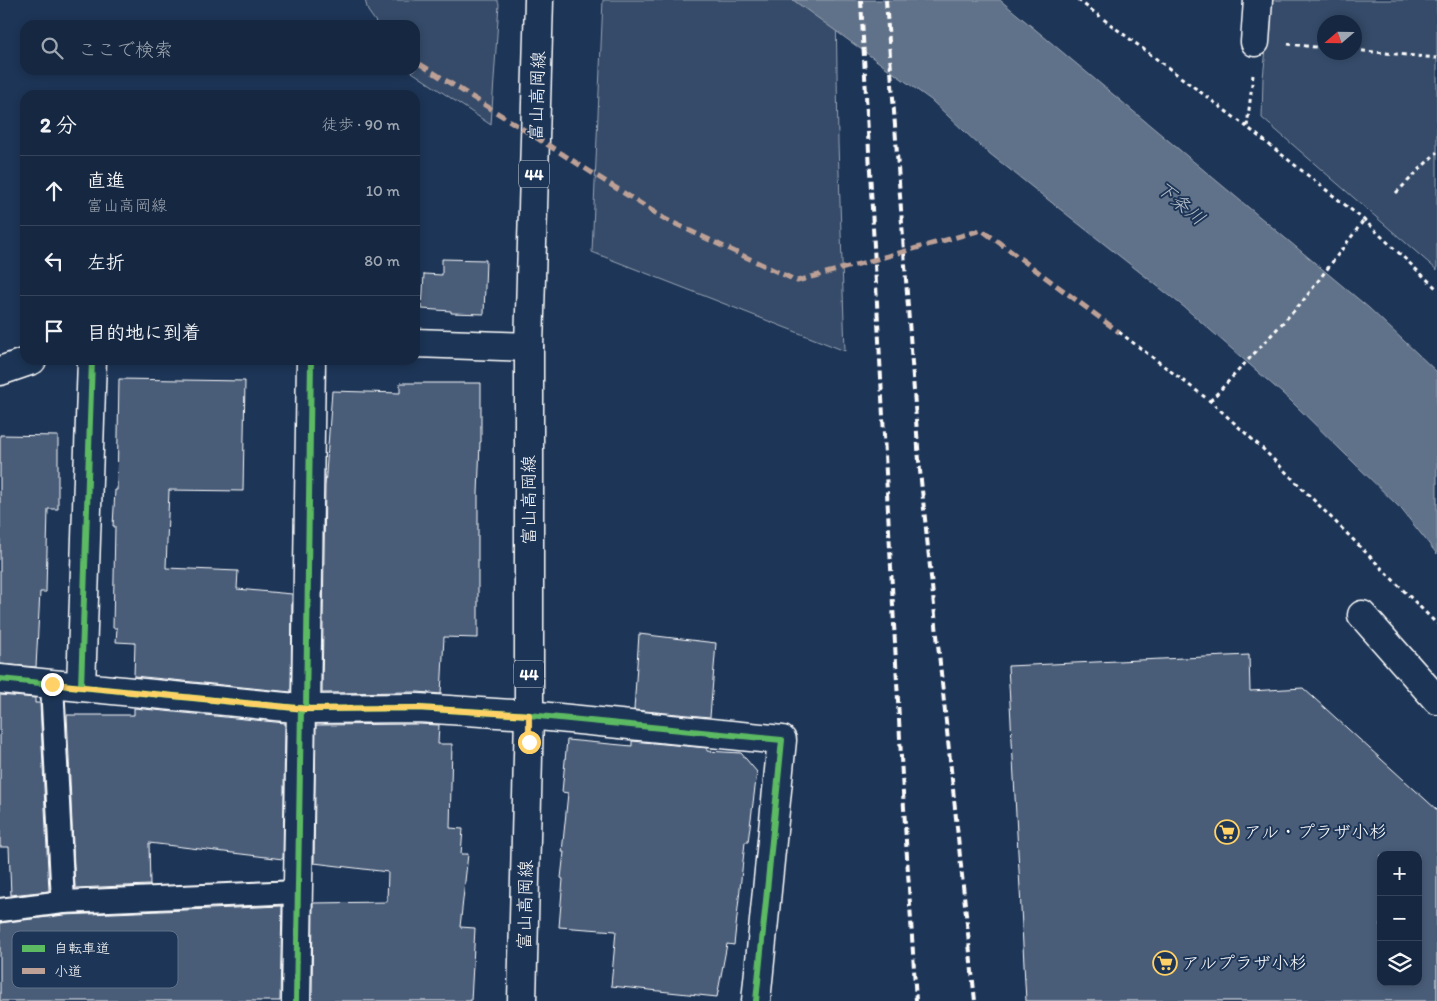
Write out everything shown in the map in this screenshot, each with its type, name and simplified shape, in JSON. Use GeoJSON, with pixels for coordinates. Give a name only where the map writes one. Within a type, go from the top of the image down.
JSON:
{"type":"FeatureCollection","features":[{"type":"Feature","properties":{"kind":"street","name":"富山高岡線"},"geometry":{"type":"LineString","coordinates":[[522,1001],[529,715],[529,347],[539,0]]}},
{"type":"Feature","properties":{"kind":"street"},"geometry":{"type":"LineString","coordinates":[[1255,42],[1258,0]]}},
{"type":"Feature","properties":{"kind":"street"},"geometry":{"type":"LineString","coordinates":[[420,343],[529,347]]}},
{"type":"Feature","properties":{"kind":"street"},"geometry":{"type":"LineString","coordinates":[[0,371],[20,364]]}},
{"type":"Feature","properties":{"kind":"street"},"geometry":{"type":"LineString","coordinates":[[81,687],[92,365]]}},
{"type":"Feature","properties":{"kind":"street"},"geometry":{"type":"LineString","coordinates":[[296,1001],[311,365]]}},
{"type":"Feature","properties":{"kind":"street"},"geometry":{"type":"LineString","coordinates":[[1362,615],[1437,700]]}},
{"type":"Feature","properties":{"kind":"street"},"geometry":{"type":"LineString","coordinates":[[0,679],[304,708],[418,708],[529,715],[782,740],[756,1001]]}},
{"type":"Feature","properties":{"kind":"lane"},"geometry":{"type":"LineString","coordinates":[[52,684],[63,902]]}},
{"type":"Feature","properties":{"kind":"lane"},"geometry":{"type":"LineString","coordinates":[[0,910],[63,902],[298,892]]}},
{"type":"Feature","properties":{"kind":"path"},"geometry":{"type":"LineString","coordinates":[[1078,0],[1247,127],[1364,220],[1437,289]]}},
{"type":"Feature","properties":{"kind":"path"},"geometry":{"type":"LineString","coordinates":[[1247,127],[1255,42]]}},
{"type":"Feature","properties":{"kind":"path"},"geometry":{"type":"LineString","coordinates":[[1362,51],[1437,58]]}},
{"type":"Feature","properties":{"kind":"path"},"geometry":{"type":"LineString","coordinates":[[1396,193],[1437,152]]}},
{"type":"Feature","properties":{"kind":"path"},"geometry":{"type":"LineString","coordinates":[[1210,402],[1303,301],[1353,232],[1364,220]]}},
{"type":"Feature","properties":{"kind":"path"},"geometry":{"type":"LineString","coordinates":[[1119,332],[1210,402],[1263,450],[1437,624]]}},
{"type":"Feature","properties":{"kind":"shaded area"},"geometry":{"type":"Polygon","coordinates":[[[365,0],[497,0],[499,4],[491,125],[416,75],[420,75],[420,20],[374,20],[368,11],[365,0]]]}},
{"type":"Feature","properties":{"kind":"shaded area"},"geometry":{"type":"Polygon","coordinates":[[[603,0],[834,0],[836,2],[838,143],[845,351],[592,252],[603,0]]]}},
{"type":"Feature","properties":{"kind":"shaded area"},"geometry":{"type":"Polygon","coordinates":[[[1271,0],[1437,0],[1437,270],[1262,118],[1263,78],[1271,0]]]}},
{"type":"Feature","properties":{"kind":"water","name":"下条川"},"geometry":{"type":"Polygon","coordinates":[[[793,0],[1000,0],[1369,308],[1437,372],[1437,554],[1402,510],[1290,400],[1184,307],[980,146],[931,100],[793,0]]]}},
{"type":"Feature","properties":{"kind":"building"},"geometry":{"type":"Polygon","coordinates":[[[442,259],[486,260],[484,314],[451,313],[451,311],[422,309],[424,274],[442,275],[442,259]]]}},
{"type":"Feature","properties":{"kind":"building"},"geometry":{"type":"Polygon","coordinates":[[[119,379],[245,381],[243,491],[169,490],[166,568],[238,571],[237,589],[292,594],[291,692],[134,676],[135,643],[116,642],[117,628],[113,628],[115,526],[113,526],[115,490],[117,490],[119,379]]]}},
{"type":"Feature","properties":{"kind":"building"},"geometry":{"type":"Polygon","coordinates":[[[400,383],[481,383],[481,442],[478,494],[478,638],[444,637],[441,694],[418,692],[322,693],[325,487],[332,391],[400,393],[400,383]]]}},
{"type":"Feature","properties":{"kind":"building"},"geometry":{"type":"Polygon","coordinates":[[[0,435],[58,436],[58,509],[48,509],[46,592],[40,592],[36,667],[0,664],[0,435]]]}},
{"type":"Feature","properties":{"kind":"building"},"geometry":{"type":"Polygon","coordinates":[[[639,634],[716,643],[710,717],[634,710],[639,634]]]}},
{"type":"Feature","properties":{"kind":"building","name":"アル・プラザ小杉"},"geometry":{"type":"Polygon","coordinates":[[[1249,655],[1250,691],[1303,688],[1437,810],[1437,1001],[1026,1001],[1008,666],[1249,655]]]}},
{"type":"Feature","properties":{"kind":"building"},"geometry":{"type":"Polygon","coordinates":[[[0,695],[35,698],[35,703],[40,703],[49,891],[11,895],[9,847],[0,847],[0,695]]]}},
{"type":"Feature","properties":{"kind":"building"},"geometry":{"type":"Polygon","coordinates":[[[134,708],[285,723],[283,859],[149,843],[150,885],[75,888],[67,715],[134,715],[134,708]]]}},
{"type":"Feature","properties":{"kind":"building"},"geometry":{"type":"Polygon","coordinates":[[[316,725],[439,725],[438,744],[452,744],[450,828],[463,829],[461,854],[468,854],[460,927],[475,928],[471,1001],[312,1001],[313,903],[387,902],[388,872],[314,863],[316,725]]]}},
{"type":"Feature","properties":{"kind":"building"},"geometry":{"type":"Polygon","coordinates":[[[567,740],[632,746],[632,741],[707,748],[707,751],[741,753],[757,772],[748,842],[745,842],[734,945],[727,944],[717,997],[611,986],[616,931],[559,927],[563,879],[561,878],[564,852],[562,852],[568,793],[562,792],[567,740]]]}},
{"type":"Feature","properties":{"kind":"building"},"geometry":{"type":"Polygon","coordinates":[[[282,906],[280,1001],[0,1001],[0,923],[64,915],[282,906]]]}},
{"type":"Feature","properties":{"kind":"railway"},"geometry":{"type":"LineString","coordinates":[[861,0],[902,776],[916,1001]]}},
{"type":"Feature","properties":{"kind":"railway"},"geometry":{"type":"LineString","coordinates":[[886,0],[919,461],[975,1001]]}},
{"type":"Feature","properties":{"kind":"marked path"},"geometry":{"type":"LineString","coordinates":[[420,64],[665,219],[797,281],[982,230],[1119,332]]}},
{"type":"Feature","properties":{"kind":"cycle path"},"geometry":{"type":"LineString","coordinates":[[81,687],[92,365]]}},
{"type":"Feature","properties":{"kind":"cycle path"},"geometry":{"type":"LineString","coordinates":[[306,709],[311,365]]}},
{"type":"Feature","properties":{"kind":"cycle path"},"geometry":{"type":"LineString","coordinates":[[0,679],[306,709],[418,708],[529,715],[782,740],[756,1001]]}},
{"type":"Feature","properties":{"kind":"cycle path"},"geometry":{"type":"LineString","coordinates":[[296,1001],[301,708]]}},
{"type":"Feature","properties":{"kind":"place","name":"アル・プラザ小杉"},"geometry":{"type":"Point","coordinates":[1227,832]}},
{"type":"Feature","properties":{"kind":"place","name":"アルプラザ小杉"},"geometry":{"type":"Point","coordinates":[1165,963]}},
{"type":"Feature","properties":{"kind":"route"},"geometry":{"type":"LineString","coordinates":[[52,684],[306,709],[418,708],[529,715],[529,742]]}}]}
